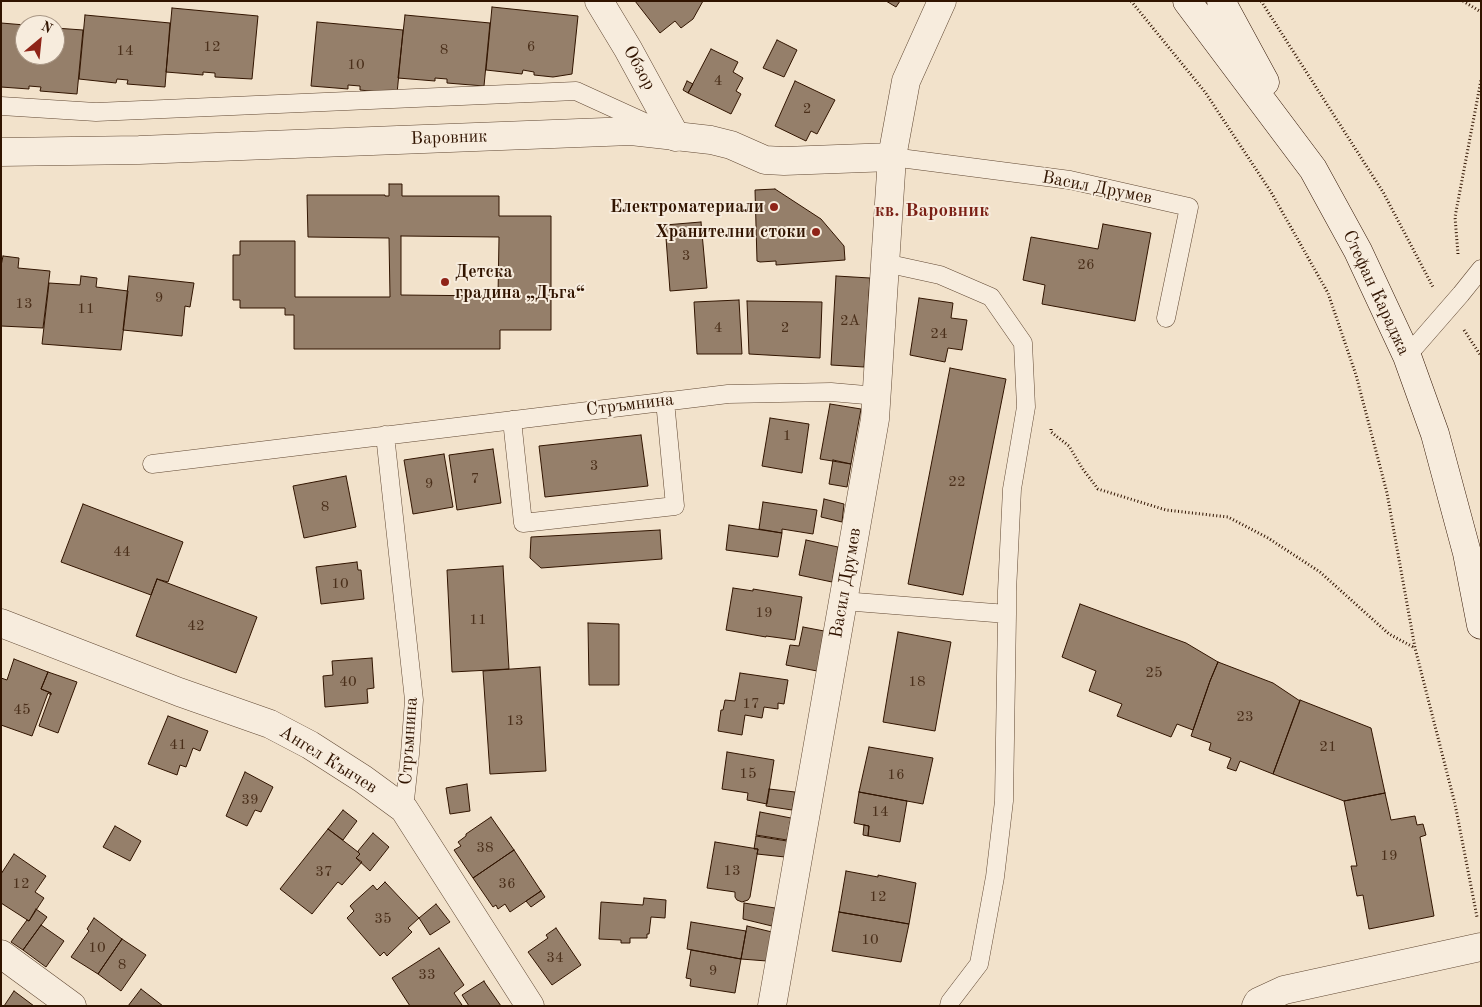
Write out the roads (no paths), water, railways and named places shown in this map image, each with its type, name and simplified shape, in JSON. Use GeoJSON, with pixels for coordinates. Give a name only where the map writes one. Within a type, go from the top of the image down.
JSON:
{"type":"FeatureCollection","features":[{"type":"Feature","properties":{"kind":"street","name":"Обзор"},"geometry":{"type":"LineString","coordinates":[[599,1],[628,48],[676,137]]}},
{"type":"Feature","properties":{"kind":"street","name":"Васил Друмев"},"geometry":{"type":"LineString","coordinates":[[772,1006],[874,419],[892,157],[906,81],[942,1]]}},
{"type":"Feature","properties":{"kind":"street","name":"Стефан Караджа"},"geometry":{"type":"LineString","coordinates":[[1187,1],[1313,169],[1358,251],[1407,356],[1435,434],[1467,553],[1481,624]]}},
{"type":"Feature","properties":{"kind":"street"},"geometry":{"type":"LineString","coordinates":[[1221,1],[1313,169]]}},
{"type":"Feature","properties":{"kind":"street","name":"Варовник"},"geometry":{"type":"LineString","coordinates":[[1,152],[139,150],[631,132],[710,140],[731,145],[765,160],[892,157]]}},
{"type":"Feature","properties":{"kind":"street","name":"Ангел Кънчев"},"geometry":{"type":"LineString","coordinates":[[1,623],[180,692],[270,724],[310,745],[363,779],[404,809],[530,1006]]}},
{"type":"Feature","properties":{"kind":"street"},"geometry":{"type":"LineString","coordinates":[[1256,1006],[1258,1002],[1284,990],[1480,936]]}},
{"type":"Feature","properties":{"kind":"street"},"geometry":{"type":"LineString","coordinates":[[1,954],[72,1006]]}},
{"type":"Feature","properties":{"kind":"lane"},"geometry":{"type":"LineString","coordinates":[[1,106],[96,112],[576,91],[676,137]]}},
{"type":"Feature","properties":{"kind":"lane","name":"Васил Друмев"},"geometry":{"type":"LineString","coordinates":[[892,157],[1070,180],[1189,207],[1166,318]]}},
{"type":"Feature","properties":{"kind":"lane"},"geometry":{"type":"LineString","coordinates":[[886,263],[940,275],[991,297],[1023,343],[1026,407],[1012,489],[1007,591],[1004,801],[995,877],[979,964],[950,1002],[950,1006]]}},
{"type":"Feature","properties":{"kind":"lane"},"geometry":{"type":"LineString","coordinates":[[1407,356],[1481,269]]}},
{"type":"Feature","properties":{"kind":"lane","name":"Стръмнина"},"geometry":{"type":"LineString","coordinates":[[152,464],[728,394],[831,392],[876,396]]}},
{"type":"Feature","properties":{"kind":"lane"},"geometry":{"type":"LineString","coordinates":[[512,420],[523,523],[675,506],[665,401]]}},
{"type":"Feature","properties":{"kind":"lane","name":"Стръмнина"},"geometry":{"type":"LineString","coordinates":[[385,435],[414,700],[404,809]]}},
{"type":"Feature","properties":{"kind":"lane"},"geometry":{"type":"LineString","coordinates":[[843,601],[1007,614]]}},
{"type":"Feature","properties":{"kind":"place","name":"Електроматериали"},"geometry":{"type":"Point","coordinates":[774,207]}},
{"type":"Feature","properties":{"kind":"place","name":"Хранителни стоки"},"geometry":{"type":"Point","coordinates":[816,232]}},
{"type":"Feature","properties":{"kind":"place","name":"Детска градина „Дъга“"},"geometry":{"type":"Point","coordinates":[445,282]}},
{"type":"Feature","properties":{"kind":"district","name":"кв. Варовник"},"geometry":{"type":"Point","coordinates":[932,211]}}]}
